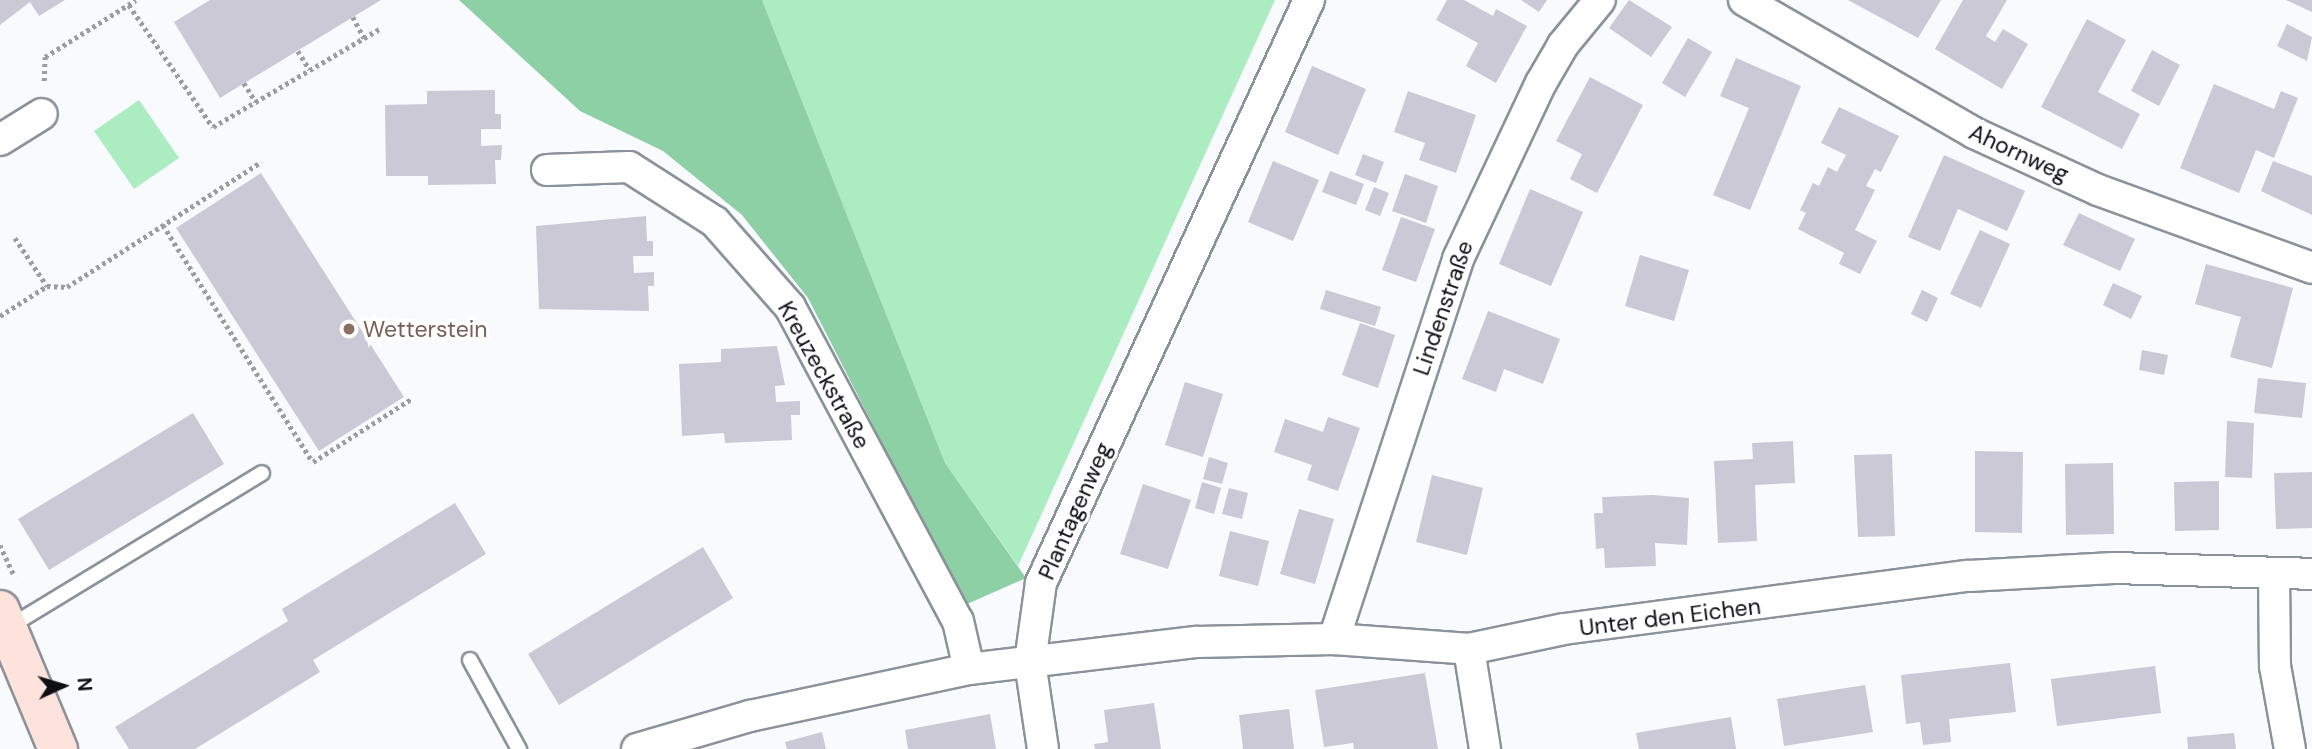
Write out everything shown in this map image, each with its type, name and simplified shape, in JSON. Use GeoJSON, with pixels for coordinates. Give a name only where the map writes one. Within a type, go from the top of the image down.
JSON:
{"type":"FeatureCollection","features":[{"type":"Feature","properties":{"kind":"main road"},"geometry":{"type":"LineString","coordinates":[[4,619],[58,749]]}},
{"type":"Feature","properties":{"kind":"street","name":"Plantagenweg"},"geometry":{"type":"LineString","coordinates":[[1043,749],[1030,662],[1041,583],[1309,0]]}},
{"type":"Feature","properties":{"kind":"street","name":"Lindenstraße"},"geometry":{"type":"LineString","coordinates":[[1334,639],[1458,259],[1541,83],[1563,45],[1600,0]]}},
{"type":"Feature","properties":{"kind":"street","name":"Ahornweg"},"geometry":{"type":"LineString","coordinates":[[1744,0],[1975,133],[2098,190],[2312,268]]}},
{"type":"Feature","properties":{"kind":"street"},"geometry":{"type":"LineString","coordinates":[[0,140],[42,114]]}},
{"type":"Feature","properties":{"kind":"street","name":"Kreuzeckstraße"},"geometry":{"type":"LineString","coordinates":[[547,170],[629,167],[715,222],[790,307],[958,621],[969,669]]}},
{"type":"Feature","properties":{"kind":"street","name":"Unter den Eichen"},"geometry":{"type":"LineString","coordinates":[[1030,662],[1197,642],[1334,639],[1469,649],[1564,629],[1969,576],[2115,568],[2312,573]]}},
{"type":"Feature","properties":{"kind":"street"},"geometry":{"type":"LineString","coordinates":[[2274,573],[2275,666],[2290,749]]}},
{"type":"Feature","properties":{"kind":"street"},"geometry":{"type":"LineString","coordinates":[[1469,649],[1485,749]]}},
{"type":"Feature","properties":{"kind":"street"},"geometry":{"type":"LineString","coordinates":[[637,749],[750,716],[969,669],[1030,662]]}},
{"type":"Feature","properties":{"kind":"lane"},"geometry":{"type":"LineString","coordinates":[[4,619],[262,473]]}},
{"type":"Feature","properties":{"kind":"lane"},"geometry":{"type":"LineString","coordinates":[[470,660],[519,749]]}},
{"type":"Feature","properties":{"kind":"path"},"geometry":{"type":"LineString","coordinates":[[42,114],[45,57],[136,0]]}},
{"type":"Feature","properties":{"kind":"path"},"geometry":{"type":"LineString","coordinates":[[129,5],[213,127],[381,28]]}},
{"type":"Feature","properties":{"kind":"path"},"geometry":{"type":"LineString","coordinates":[[353,17],[364,38]]}},
{"type":"Feature","properties":{"kind":"path"},"geometry":{"type":"LineString","coordinates":[[298,51],[310,70]]}},
{"type":"Feature","properties":{"kind":"path"},"geometry":{"type":"LineString","coordinates":[[244,83],[256,102]]}},
{"type":"Feature","properties":{"kind":"path"},"geometry":{"type":"LineString","coordinates":[[0,316],[47,286],[67,286],[261,162]]}},
{"type":"Feature","properties":{"kind":"path"},"geometry":{"type":"LineString","coordinates":[[163,225],[313,462],[411,399]]}},
{"type":"Feature","properties":{"kind":"path"},"geometry":{"type":"LineString","coordinates":[[15,238],[47,286]]}},
{"type":"Feature","properties":{"kind":"green space"},"geometry":{"type":"Polygon","coordinates":[[[459,0],[762,0],[945,463],[1026,578],[965,605],[808,298],[742,215],[663,151],[580,111],[459,0]]]}},
{"type":"Feature","properties":{"kind":"green space"},"geometry":{"type":"Polygon","coordinates":[[[762,0],[1275,0],[1018,566],[945,463],[762,0]]]}},
{"type":"Feature","properties":{"kind":"green space"},"geometry":{"type":"Polygon","coordinates":[[[139,100],[179,158],[134,189],[94,131],[139,100]]]}},
{"type":"Feature","properties":{"kind":"building"},"geometry":{"type":"Polygon","coordinates":[[[0,0],[65,0],[39,16],[30,2],[0,25],[0,0]]]}},
{"type":"Feature","properties":{"kind":"building"},"geometry":{"type":"Polygon","coordinates":[[[210,0],[381,0],[220,98],[174,22],[210,0]]]}},
{"type":"Feature","properties":{"kind":"building"},"geometry":{"type":"Polygon","coordinates":[[[1447,0],[1464,0],[1493,16],[1496,9],[1527,26],[1496,83],[1466,66],[1478,43],[1436,20],[1447,0]]]}},
{"type":"Feature","properties":{"kind":"building"},"geometry":{"type":"Polygon","coordinates":[[[1521,0],[1547,0],[1539,12],[1521,0]]]}},
{"type":"Feature","properties":{"kind":"building"},"geometry":{"type":"Polygon","coordinates":[[[1629,0],[1672,27],[1651,57],[1609,28],[1629,0]]]}},
{"type":"Feature","properties":{"kind":"building"},"geometry":{"type":"Polygon","coordinates":[[[1848,0],[1941,0],[1918,38],[1848,0]]]}},
{"type":"Feature","properties":{"kind":"building"},"geometry":{"type":"Polygon","coordinates":[[[1963,0],[2007,0],[1986,36],[1995,42],[2003,29],[2028,44],[2002,89],[1935,49],[1963,0]]]}},
{"type":"Feature","properties":{"kind":"building"},"geometry":{"type":"Polygon","coordinates":[[[2286,0],[2312,0],[2312,12],[2286,0]]]}},
{"type":"Feature","properties":{"kind":"building"},"geometry":{"type":"Polygon","coordinates":[[[2087,19],[2126,40],[2098,92],[2140,114],[2122,149],[2041,107],[2087,19]]]}},
{"type":"Feature","properties":{"kind":"building"},"geometry":{"type":"Polygon","coordinates":[[[2287,24],[2312,37],[2307,61],[2277,46],[2287,24]]]}},
{"type":"Feature","properties":{"kind":"building"},"geometry":{"type":"Polygon","coordinates":[[[1688,38],[1712,52],[1685,97],[1662,83],[1688,38]]]}},
{"type":"Feature","properties":{"kind":"building"},"geometry":{"type":"Polygon","coordinates":[[[2152,50],[2180,65],[2159,106],[2131,91],[2152,50]]]}},
{"type":"Feature","properties":{"kind":"building"},"geometry":{"type":"Polygon","coordinates":[[[1736,58],[1801,86],[1750,210],[1713,195],[1749,108],[1720,96],[1736,58]]]}},
{"type":"Feature","properties":{"kind":"building"},"geometry":{"type":"Polygon","coordinates":[[[1312,66],[1366,89],[1338,155],[1285,132],[1312,66]]]}},
{"type":"Feature","properties":{"kind":"building"},"geometry":{"type":"Polygon","coordinates":[[[1590,77],[1643,105],[1597,193],[1570,179],[1582,154],[1556,141],[1590,77]]]}},
{"type":"Feature","properties":{"kind":"building"},"geometry":{"type":"Polygon","coordinates":[[[2214,84],[2274,109],[2281,91],[2298,98],[2274,158],[2256,150],[2239,193],[2180,168],[2214,84]]]}},
{"type":"Feature","properties":{"kind":"building"},"geometry":{"type":"Polygon","coordinates":[[[495,90],[495,114],[501,114],[501,129],[481,129],[481,146],[502,145],[501,160],[495,160],[496,184],[428,185],[428,176],[386,176],[385,105],[427,104],[427,91],[495,90]]]}},
{"type":"Feature","properties":{"kind":"building"},"geometry":{"type":"Polygon","coordinates":[[[1408,91],[1476,115],[1456,173],[1419,160],[1425,143],[1394,132],[1408,91]]]}},
{"type":"Feature","properties":{"kind":"building"},"geometry":{"type":"Polygon","coordinates":[[[1839,107],[1899,136],[1881,172],[1875,169],[1866,186],[1875,190],[1855,230],[1877,241],[1860,274],[1839,264],[1844,253],[1798,229],[1806,213],[1800,210],[1813,183],[1819,186],[1828,167],[1837,172],[1846,155],[1821,143],[1839,107]]]}},
{"type":"Feature","properties":{"kind":"building"},"geometry":{"type":"Polygon","coordinates":[[[1363,154],[1384,162],[1376,183],[1355,175],[1363,154]]]}},
{"type":"Feature","properties":{"kind":"building"},"geometry":{"type":"Polygon","coordinates":[[[1944,155],[2025,191],[2007,231],[1958,209],[1940,251],[1908,237],[1944,155]]]}},
{"type":"Feature","properties":{"kind":"building"},"geometry":{"type":"Polygon","coordinates":[[[1273,161],[1319,180],[1293,241],[1248,222],[1273,161]]]}},
{"type":"Feature","properties":{"kind":"building"},"geometry":{"type":"Polygon","coordinates":[[[2273,161],[2312,176],[2312,215],[2261,191],[2273,161]]]}},
{"type":"Feature","properties":{"kind":"building"},"geometry":{"type":"Polygon","coordinates":[[[1330,171],[1364,184],[1356,205],[1322,192],[1330,171]]]}},
{"type":"Feature","properties":{"kind":"building"},"geometry":{"type":"Polygon","coordinates":[[[261,173],[404,397],[319,451],[176,228],[261,173]]]}},
{"type":"Feature","properties":{"kind":"building"},"geometry":{"type":"Polygon","coordinates":[[[1405,174],[1438,186],[1426,223],[1392,211],[1405,174]]]}},
{"type":"Feature","properties":{"kind":"building"},"geometry":{"type":"Polygon","coordinates":[[[1374,187],[1389,193],[1380,216],[1365,210],[1374,187]]]}},
{"type":"Feature","properties":{"kind":"building"},"geometry":{"type":"Polygon","coordinates":[[[1530,189],[1583,212],[1551,286],[1499,264],[1530,189]]]}},
{"type":"Feature","properties":{"kind":"building"},"geometry":{"type":"Polygon","coordinates":[[[2079,213],[2135,239],[2120,271],[2063,245],[2079,213]]]}},
{"type":"Feature","properties":{"kind":"building"},"geometry":{"type":"Polygon","coordinates":[[[646,216],[647,241],[653,241],[653,256],[633,256],[634,273],[654,272],[654,286],[648,286],[649,311],[539,309],[536,226],[646,216]]]}},
{"type":"Feature","properties":{"kind":"building"},"geometry":{"type":"Polygon","coordinates":[[[1401,217],[1435,229],[1416,282],[1382,270],[1401,217]]]}},
{"type":"Feature","properties":{"kind":"building"},"geometry":{"type":"Polygon","coordinates":[[[1980,230],[2010,244],[1981,308],[1950,294],[1980,230]]]}},
{"type":"Feature","properties":{"kind":"building"},"geometry":{"type":"Polygon","coordinates":[[[1640,255],[1689,270],[1674,321],[1625,306],[1640,255]]]}},
{"type":"Feature","properties":{"kind":"building"},"geometry":{"type":"Polygon","coordinates":[[[2206,264],[2293,288],[2272,368],[2230,357],[2241,317],[2195,304],[2206,264]]]}},
{"type":"Feature","properties":{"kind":"building"},"geometry":{"type":"Polygon","coordinates":[[[2113,283],[2142,296],[2131,319],[2103,305],[2113,283]]]}},
{"type":"Feature","properties":{"kind":"building"},"geometry":{"type":"Polygon","coordinates":[[[1326,290],[1381,307],[1375,326],[1320,309],[1326,290]]]}},
{"type":"Feature","properties":{"kind":"building"},"geometry":{"type":"Polygon","coordinates":[[[1922,290],[1938,298],[1927,322],[1911,314],[1922,290]]]}},
{"type":"Feature","properties":{"kind":"building"},"geometry":{"type":"Polygon","coordinates":[[[1488,311],[1560,339],[1543,384],[1504,369],[1496,392],[1462,379],[1488,311]]]}},
{"type":"Feature","properties":{"kind":"building"},"geometry":{"type":"Polygon","coordinates":[[[1360,323],[1395,335],[1378,388],[1342,375],[1360,323]]]}},
{"type":"Feature","properties":{"kind":"building"},"geometry":{"type":"Polygon","coordinates":[[[777,346],[785,385],[775,386],[776,402],[800,401],[800,415],[791,415],[792,440],[725,443],[724,433],[682,436],[679,364],[721,362],[721,349],[777,346]]]}},
{"type":"Feature","properties":{"kind":"building"},"geometry":{"type":"Polygon","coordinates":[[[2142,350],[2168,355],[2164,375],[2139,370],[2142,350]]]}},
{"type":"Feature","properties":{"kind":"building"},"geometry":{"type":"Polygon","coordinates":[[[2258,378],[2306,383],[2302,418],[2254,413],[2258,378]]]}},
{"type":"Feature","properties":{"kind":"building"},"geometry":{"type":"Polygon","coordinates":[[[1185,382],[1223,394],[1203,457],[1165,445],[1185,382]]]}},
{"type":"Feature","properties":{"kind":"building"},"geometry":{"type":"Polygon","coordinates":[[[193,413],[224,464],[49,570],[18,519],[193,413]]]}},
{"type":"Feature","properties":{"kind":"building"},"geometry":{"type":"Polygon","coordinates":[[[1328,417],[1360,428],[1338,491],[1307,480],[1312,465],[1274,452],[1285,419],[1323,432],[1328,417]]]}},
{"type":"Feature","properties":{"kind":"building"},"geometry":{"type":"Polygon","coordinates":[[[2227,421],[2254,423],[2252,478],[2225,477],[2227,421]]]}},
{"type":"Feature","properties":{"kind":"building"},"geometry":{"type":"Polygon","coordinates":[[[1793,441],[1795,483],[1755,485],[1757,541],[1718,543],[1714,461],[1753,459],[1752,443],[1793,441]]]}},
{"type":"Feature","properties":{"kind":"building"},"geometry":{"type":"Polygon","coordinates":[[[1975,451],[2023,452],[2022,533],[1975,532],[1975,451]]]}},
{"type":"Feature","properties":{"kind":"building"},"geometry":{"type":"Polygon","coordinates":[[[1892,454],[1895,536],[1858,537],[1854,455],[1892,454]]]}},
{"type":"Feature","properties":{"kind":"building"},"geometry":{"type":"Polygon","coordinates":[[[1209,457],[1228,463],[1222,484],[1203,479],[1209,457]]]}},
{"type":"Feature","properties":{"kind":"building"},"geometry":{"type":"Polygon","coordinates":[[[2113,463],[2114,534],[2066,535],[2065,464],[2113,463]]]}},
{"type":"Feature","properties":{"kind":"building"},"geometry":{"type":"Polygon","coordinates":[[[2312,472],[2312,528],[2276,529],[2274,473],[2312,472]]]}},
{"type":"Feature","properties":{"kind":"building"},"geometry":{"type":"Polygon","coordinates":[[[1432,475],[1483,488],[1467,555],[1416,542],[1432,475]]]}},
{"type":"Feature","properties":{"kind":"building"},"geometry":{"type":"Polygon","coordinates":[[[2219,481],[2219,530],[2175,531],[2174,482],[2219,481]]]}},
{"type":"Feature","properties":{"kind":"building"},"geometry":{"type":"Polygon","coordinates":[[[1202,482],[1221,488],[1214,514],[1195,508],[1202,482]]]}},
{"type":"Feature","properties":{"kind":"building"},"geometry":{"type":"Polygon","coordinates":[[[1143,484],[1191,500],[1168,569],[1120,554],[1143,484]]]}},
{"type":"Feature","properties":{"kind":"building"},"geometry":{"type":"Polygon","coordinates":[[[1229,488],[1248,493],[1242,519],[1222,514],[1229,488]]]}},
{"type":"Feature","properties":{"kind":"building"},"geometry":{"type":"Polygon","coordinates":[[[1653,495],[1689,498],[1687,545],[1655,543],[1656,566],[1605,568],[1604,548],[1596,549],[1594,513],[1603,513],[1602,497],[1653,495]]]}},
{"type":"Feature","properties":{"kind":"building"},"geometry":{"type":"Polygon","coordinates":[[[455,503],[486,554],[313,660],[320,672],[195,749],[129,749],[115,727],[288,621],[282,609],[455,503]]]}},
{"type":"Feature","properties":{"kind":"building"},"geometry":{"type":"Polygon","coordinates":[[[1299,509],[1334,519],[1315,584],[1280,574],[1299,509]]]}},
{"type":"Feature","properties":{"kind":"building"},"geometry":{"type":"Polygon","coordinates":[[[1230,531],[1269,541],[1258,586],[1219,576],[1230,531]]]}},
{"type":"Feature","properties":{"kind":"building"},"geometry":{"type":"Polygon","coordinates":[[[703,547],[733,598],[559,705],[528,654],[703,547]]]}},
{"type":"Feature","properties":{"kind":"building"},"geometry":{"type":"Polygon","coordinates":[[[2010,663],[2016,712],[1949,719],[1951,742],[1923,745],[1920,722],[1906,724],[1901,675],[2010,663]]]}},
{"type":"Feature","properties":{"kind":"building"},"geometry":{"type":"Polygon","coordinates":[[[2155,666],[2161,713],[2057,726],[2051,679],[2155,666]]]}},
{"type":"Feature","properties":{"kind":"building"},"geometry":{"type":"Polygon","coordinates":[[[1425,673],[1438,749],[1354,749],[1353,743],[1324,747],[1315,690],[1425,673]]]}},
{"type":"Feature","properties":{"kind":"building"},"geometry":{"type":"Polygon","coordinates":[[[1865,685],[1873,732],[1784,746],[1777,699],[1865,685]]]}},
{"type":"Feature","properties":{"kind":"building"},"geometry":{"type":"Polygon","coordinates":[[[1154,703],[1161,749],[1095,749],[1094,744],[1108,742],[1104,710],[1154,703]]]}},
{"type":"Feature","properties":{"kind":"building"},"geometry":{"type":"Polygon","coordinates":[[[1289,709],[1294,749],[1243,749],[1239,715],[1289,709]]]}},
{"type":"Feature","properties":{"kind":"building"},"geometry":{"type":"Polygon","coordinates":[[[990,714],[996,749],[908,749],[905,730],[990,714]]]}},
{"type":"Feature","properties":{"kind":"building"},"geometry":{"type":"Polygon","coordinates":[[[1731,717],[1736,749],[1639,749],[1636,733],[1731,717]]]}},
{"type":"Feature","properties":{"kind":"building"},"geometry":{"type":"Polygon","coordinates":[[[822,732],[826,749],[787,749],[785,742],[822,732]]]}},
{"type":"Feature","properties":{"kind":"building"},"geometry":{"type":"Polygon","coordinates":[[[2234,733],[2236,749],[2188,749],[2187,737],[2234,733]]]}},
{"type":"Feature","properties":{"kind":"place","name":"Wetterstein"},"geometry":{"type":"Point","coordinates":[349,329]}}]}
